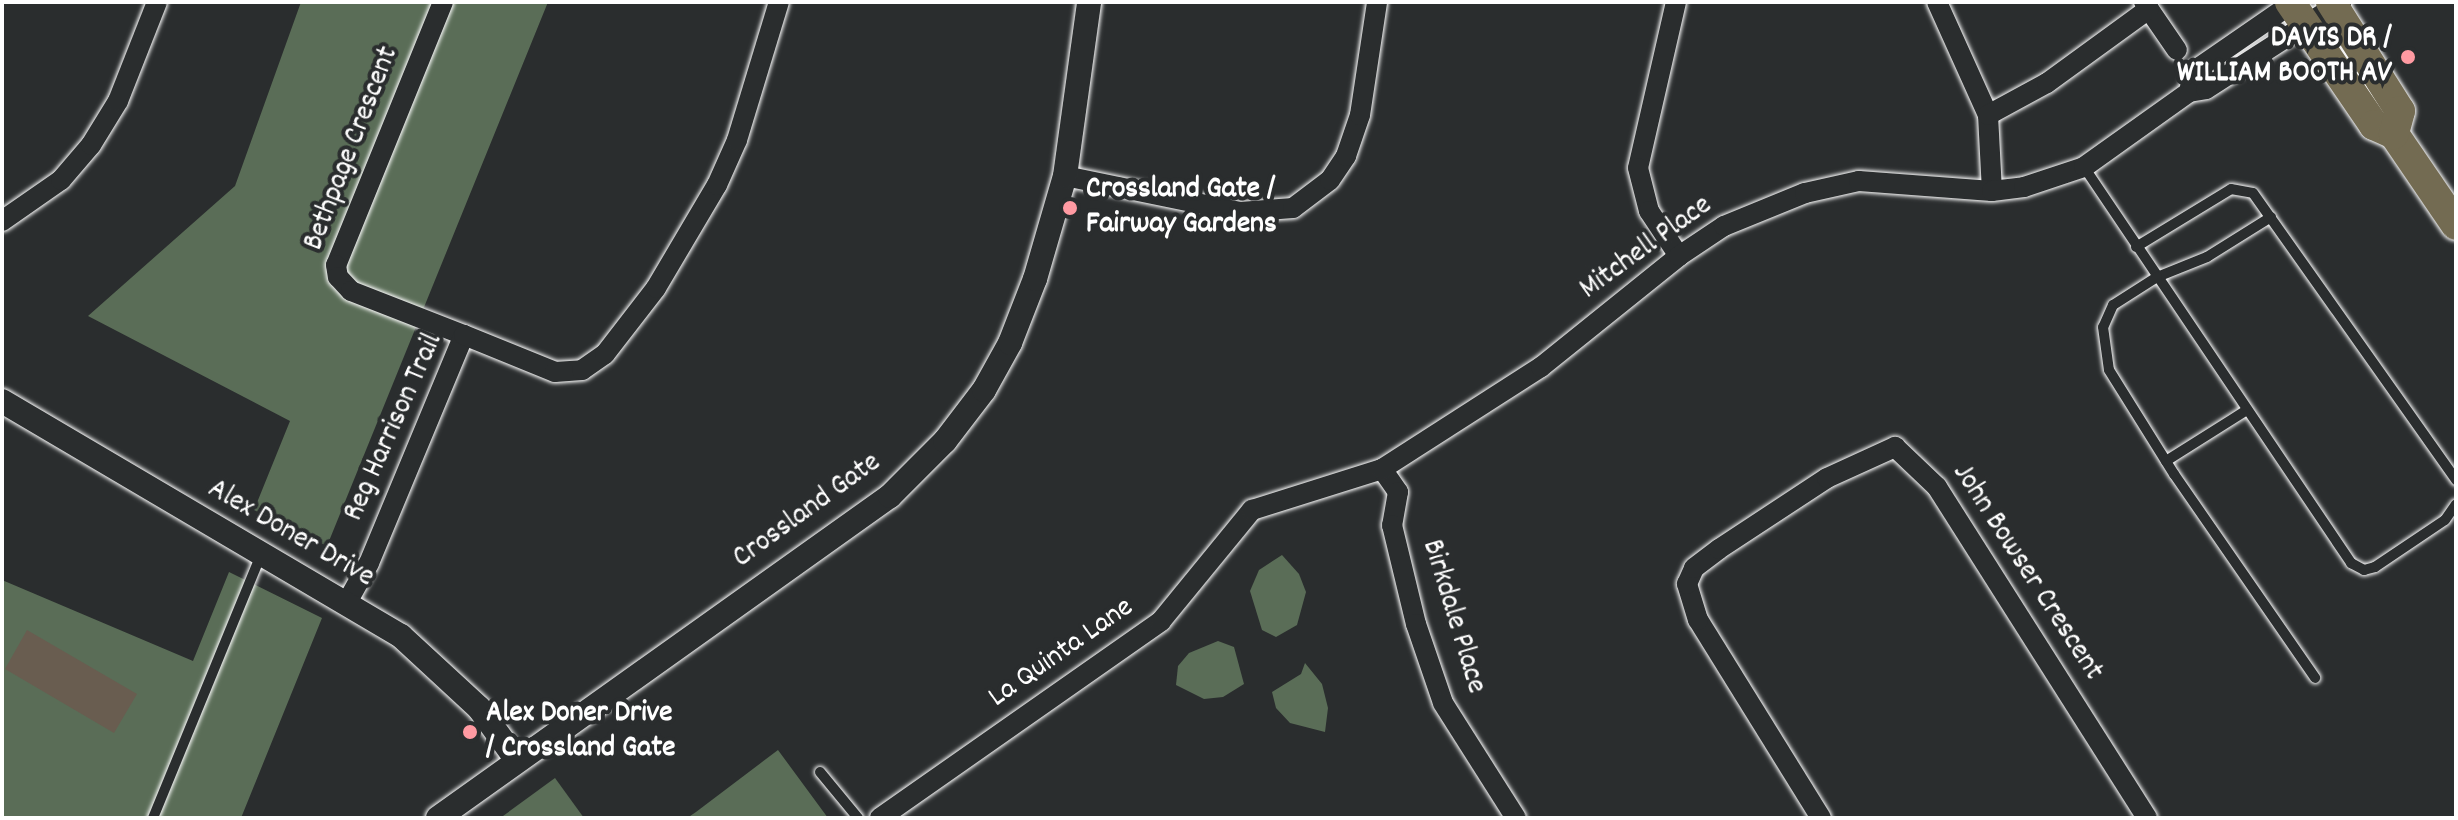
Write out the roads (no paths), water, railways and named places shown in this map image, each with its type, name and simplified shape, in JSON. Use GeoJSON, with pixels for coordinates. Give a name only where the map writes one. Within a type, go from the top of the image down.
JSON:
{"type":"FeatureCollection","features":[{"type":"Feature","properties":{"kind":"main road"},"geometry":{"type":"LineString","coordinates":[[2335,4],[2400,111],[2394,134]]}},
{"type":"Feature","properties":{"kind":"main road"},"geometry":{"type":"LineString","coordinates":[[2294,8],[2374,125],[2394,134],[2456,225]]}},
{"type":"Feature","properties":{"kind":"street"},"geometry":{"type":"LineString","coordinates":[[2,221],[61,180],[91,145],[118,101],[157,2]]}},
{"type":"Feature","properties":{"kind":"street","name":"Bethpage Crescent"},"geometry":{"type":"LineString","coordinates":[[443,2],[336,265],[338,277],[351,291],[464,335]]}},
{"type":"Feature","properties":{"kind":"street","name":"Reg Harrison Trail"},"geometry":{"type":"LineString","coordinates":[[346,604],[369,563],[464,335],[555,372],[582,370],[605,354],[656,288],[717,185],[755,93],[779,2]]}},
{"type":"Feature","properties":{"kind":"street","name":"Crossland Gate"},"geometry":{"type":"LineString","coordinates":[[438,818],[516,759],[890,496],[945,441],[984,390],[1010,343],[1065,176],[1089,2]]}},
{"type":"Feature","properties":{"kind":"street"},"geometry":{"type":"LineString","coordinates":[[1065,176],[1240,212],[1293,208],[1330,180],[1346,156],[1360,115],[1377,2]]}},
{"type":"Feature","properties":{"kind":"street"},"geometry":{"type":"LineString","coordinates":[[1676,2],[1638,168],[1649,211],[1679,256]]}},
{"type":"Feature","properties":{"kind":"street"},"geometry":{"type":"LineString","coordinates":[[1937,2],[1988,115],[1992,191]]}},
{"type":"Feature","properties":{"kind":"street","name":"Mitchell Place"},"geometry":{"type":"LineString","coordinates":[[1252,510],[1382,469],[1541,367],[1679,256],[1724,226],[1805,193],[1859,181],[1992,191],[2024,187],[2084,167],[2189,92],[2194,71],[2294,8],[2335,4]]}},
{"type":"Feature","properties":{"kind":"street"},"geometry":{"type":"LineString","coordinates":[[1988,115],[2047,83],[2147,5],[2177,50]]}},
{"type":"Feature","properties":{"kind":"street","name":"Alex Doner Drive"},"geometry":{"type":"LineString","coordinates":[[2,401],[401,636],[479,708],[516,759]]}},
{"type":"Feature","properties":{"kind":"street","name":"John Bowser Crescent"},"geometry":{"type":"LineString","coordinates":[[1821,818],[1698,620],[1687,584],[1694,568],[1827,478],[1895,447],[1937,487],[2147,818]]}},
{"type":"Feature","properties":{"kind":"street","name":"Birkdale Place"},"geometry":{"type":"LineString","coordinates":[[1382,469],[1398,492],[1392,525],[1416,624],[1443,703],[1516,818]]}},
{"type":"Feature","properties":{"kind":"street","name":"La Quinta Lane"},"geometry":{"type":"LineString","coordinates":[[880,818],[1161,621],[1252,510]]}},
{"type":"Feature","properties":{"kind":"lane"},"geometry":{"type":"LineString","coordinates":[[2084,167],[2351,563],[2364,570],[2445,520],[2456,504]]}},
{"type":"Feature","properties":{"kind":"lane"},"geometry":{"type":"LineString","coordinates":[[2136,247],[2231,189],[2253,193],[2456,480]]}},
{"type":"Feature","properties":{"kind":"lane"},"geometry":{"type":"LineString","coordinates":[[2271,217],[2207,257],[2157,277],[2113,305],[2103,327],[2109,370],[2166,461],[2315,678]]}},
{"type":"Feature","properties":{"kind":"lane"},"geometry":{"type":"LineString","coordinates":[[2166,461],[2247,410]]}},
{"type":"Feature","properties":{"kind":"lane"},"geometry":{"type":"LineString","coordinates":[[153,818],[261,555]]}},
{"type":"Feature","properties":{"kind":"lane"},"geometry":{"type":"LineString","coordinates":[[820,772],[858,818]]}},
{"type":"Feature","properties":{"kind":"place","name":"DAVIS DR / WILLIAM BOOTH AV"},"geometry":{"type":"Point","coordinates":[2408,57]}},
{"type":"Feature","properties":{"kind":"place","name":"Crossland Gate / Fairway Gardens"},"geometry":{"type":"Point","coordinates":[1070,208]}},
{"type":"Feature","properties":{"kind":"place","name":"Alex Doner Drive / Crossland Gate"},"geometry":{"type":"Point","coordinates":[470,732]}}]}
